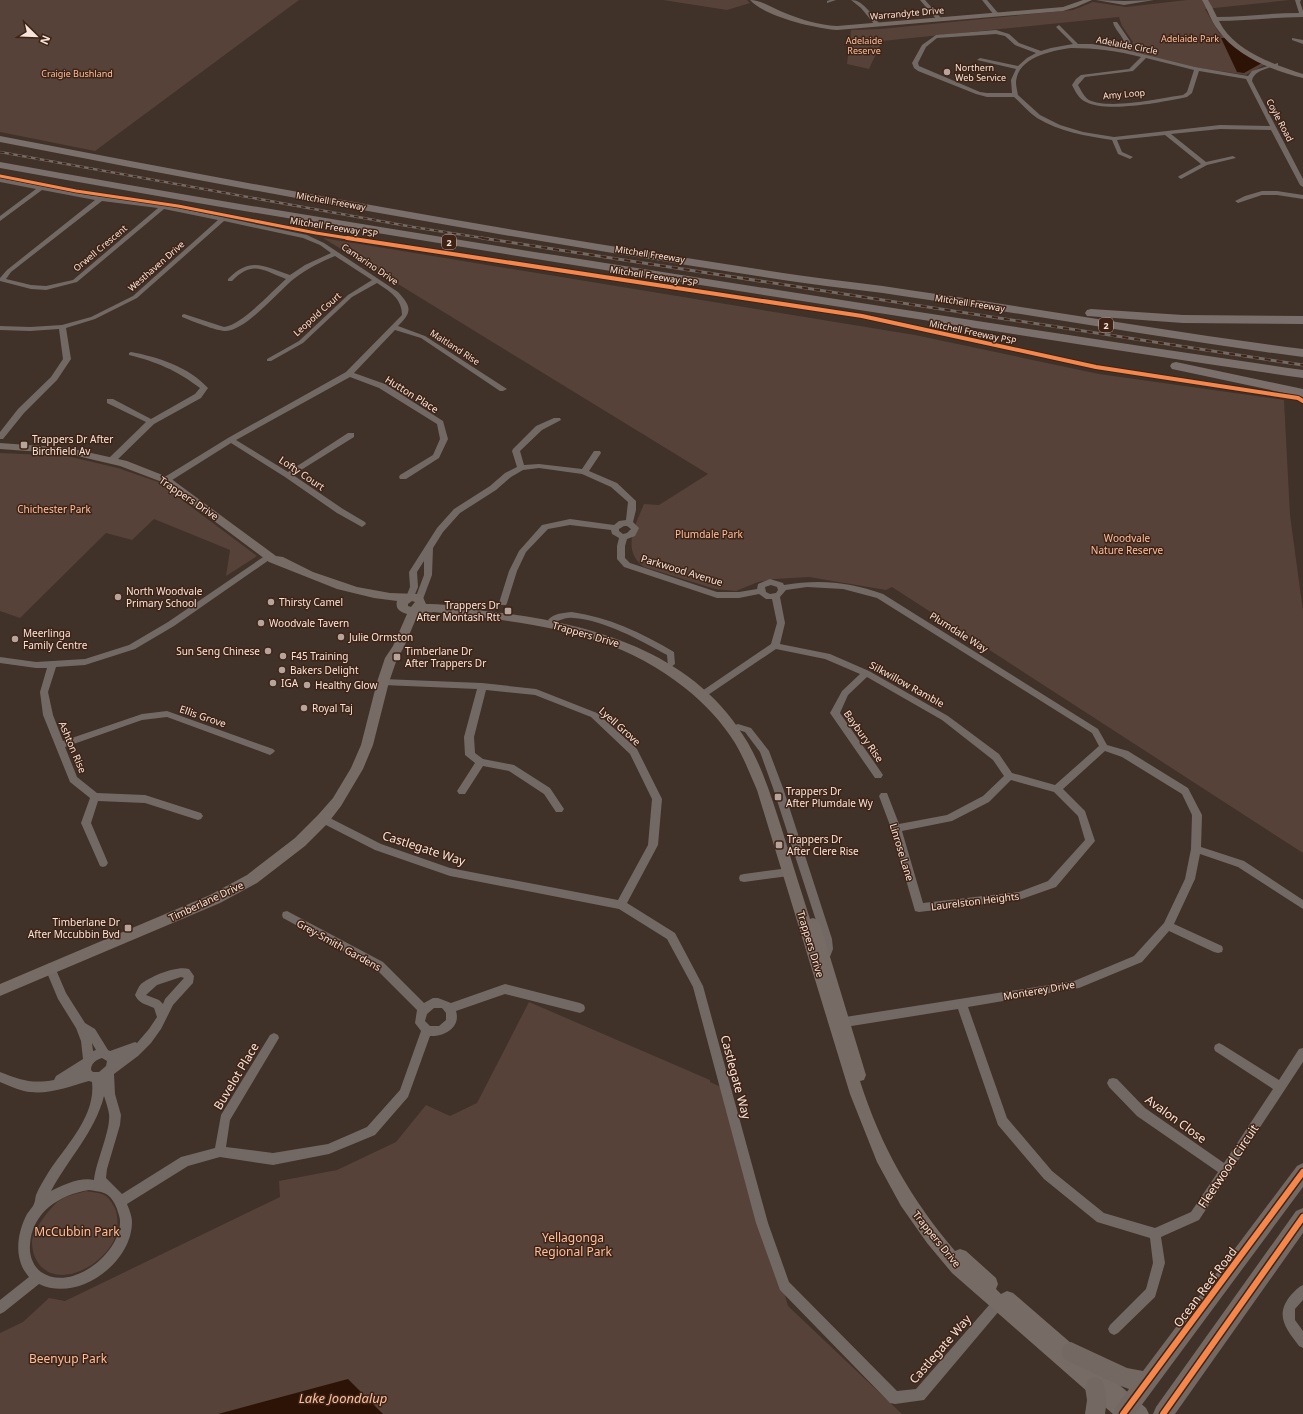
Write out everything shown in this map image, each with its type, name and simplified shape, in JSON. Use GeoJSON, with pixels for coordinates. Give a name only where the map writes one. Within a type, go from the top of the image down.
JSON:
{"type":"FeatureCollection","features":[{"type":"Feature","properties":{"kind":"highway","name":"Mitchell Freeway"},"geometry":{"type":"LineString","coordinates":[[0,140],[210,180],[503,231],[1069,320],[1235,345],[1303,353]]}},
{"type":"Feature","properties":{"kind":"highway","name":"Mitchell Freeway"},"geometry":{"type":"LineString","coordinates":[[0,165],[202,202],[1009,330],[1303,374]]}},
{"type":"Feature","properties":{"kind":"highway"},"geometry":{"type":"LineString","coordinates":[[910,294],[1137,317],[1303,320]]}},
{"type":"Feature","properties":{"kind":"highway"},"geometry":{"type":"LineString","coordinates":[[1009,330],[1047,340],[1303,393]]}},
{"type":"Feature","properties":{"kind":"main road","name":"Warrandyte Drive"},"geometry":{"type":"LineString","coordinates":[[753,0],[761,5],[815,26],[837,28],[1063,9],[1089,0]]}},
{"type":"Feature","properties":{"kind":"main road"},"geometry":{"type":"LineString","coordinates":[[1205,0],[1218,19]]}},
{"type":"Feature","properties":{"kind":"main road"},"geometry":{"type":"LineString","coordinates":[[1209,0],[1222,31],[1233,42],[1251,54],[1303,75]]}},
{"type":"Feature","properties":{"kind":"main road","name":"Trappers Drive"},"geometry":{"type":"LineString","coordinates":[[0,446],[69,451],[123,463],[166,480],[271,558],[275,563],[315,582],[429,608],[530,620],[558,625],[600,636],[624,645],[651,658],[705,693],[735,733],[751,761],[763,790],[788,872],[839,1023]]}},
{"type":"Feature","properties":{"kind":"main road","name":"Trappers Drive"},"geometry":{"type":"LineString","coordinates":[[411,603],[432,603],[552,620],[581,625],[617,637],[637,645],[671,664],[705,693],[738,727],[761,769],[824,959],[857,1094],[869,1128],[882,1157],[907,1201],[933,1237],[958,1267],[1071,1352],[1128,1412]]}},
{"type":"Feature","properties":{"kind":"main road","name":"Timberlane Drive"},"geometry":{"type":"LineString","coordinates":[[0,990],[215,899],[252,879],[283,857],[323,819],[337,802],[357,769],[367,745],[383,682],[398,647],[411,603]]}},
{"type":"Feature","properties":{"kind":"main road","name":"Ocean Reef Road"},"geometry":{"type":"LineString","coordinates":[[1128,1412],[1146,1382],[1303,1172]]}},
{"type":"Feature","properties":{"kind":"main road"},"geometry":{"type":"LineString","coordinates":[[1163,1414],[1303,1217]]}},
{"type":"Feature","properties":{"kind":"main road","name":"Trappers Drive"},"geometry":{"type":"LineString","coordinates":[[1001,1300],[1095,1387],[1128,1412]]}},
{"type":"Feature","properties":{"kind":"main road"},"geometry":{"type":"LineString","coordinates":[[1071,1352],[1125,1378],[1146,1382]]}},
{"type":"Feature","properties":{"kind":"main road"},"geometry":{"type":"LineString","coordinates":[[1095,1387],[1097,1400],[1095,1414]]}},
{"type":"Feature","properties":{"kind":"street"},"geometry":{"type":"LineString","coordinates":[[853,0],[863,7],[877,24]]}},
{"type":"Feature","properties":{"kind":"street"},"geometry":{"type":"LineString","coordinates":[[922,0],[938,20]]}},
{"type":"Feature","properties":{"kind":"street"},"geometry":{"type":"LineString","coordinates":[[984,0],[996,14]]}},
{"type":"Feature","properties":{"kind":"street"},"geometry":{"type":"LineString","coordinates":[[1098,0],[1124,4],[1152,0]]}},
{"type":"Feature","properties":{"kind":"street"},"geometry":{"type":"LineString","coordinates":[[1218,19],[1246,19],[1278,15],[1302,15],[1297,2],[1299,0]]}},
{"type":"Feature","properties":{"kind":"street"},"geometry":{"type":"LineString","coordinates":[[1115,22],[1117,28],[1127,39],[1128,44],[1122,51]]}},
{"type":"Feature","properties":{"kind":"street"},"geometry":{"type":"LineString","coordinates":[[1059,28],[1077,46]]}},
{"type":"Feature","properties":{"kind":"street"},"geometry":{"type":"LineString","coordinates":[[1040,53],[1017,44],[1007,35],[988,32],[936,37],[924,46],[915,64],[920,70],[978,93],[987,95],[1015,95],[1038,116],[1058,126],[1082,134],[1114,139],[1167,134],[1198,128],[1274,128]]}},
{"type":"Feature","properties":{"kind":"street"},"geometry":{"type":"LineString","coordinates":[[1294,39],[1303,42]]}},
{"type":"Feature","properties":{"kind":"street","name":"Adelaide Circle"},"geometry":{"type":"LineString","coordinates":[[1019,68],[1028,60],[1040,53],[1059,48],[1098,46],[1145,56],[1197,70],[1249,78]]}},
{"type":"Feature","properties":{"kind":"street","name":"Amy Loop"},"geometry":{"type":"LineString","coordinates":[[1145,56],[1130,70],[1082,76],[1075,85],[1079,93],[1087,100],[1107,106],[1185,96],[1189,93],[1197,70]]}},
{"type":"Feature","properties":{"kind":"street"},"geometry":{"type":"LineString","coordinates":[[980,60],[1019,68],[1014,80],[1015,95]]}},
{"type":"Feature","properties":{"kind":"street"},"geometry":{"type":"LineString","coordinates":[[1249,78],[1254,72],[1273,64]]}},
{"type":"Feature","properties":{"kind":"street","name":"Coyle Road"},"geometry":{"type":"LineString","coordinates":[[1249,78],[1252,87],[1303,185]]}},
{"type":"Feature","properties":{"kind":"street"},"geometry":{"type":"LineString","coordinates":[[1167,134],[1205,164]]}},
{"type":"Feature","properties":{"kind":"street"},"geometry":{"type":"LineString","coordinates":[[1114,139],[1120,153],[1130,157]]}},
{"type":"Feature","properties":{"kind":"street"},"geometry":{"type":"LineString","coordinates":[[1181,177],[1205,164],[1233,158]]}},
{"type":"Feature","properties":{"kind":"street","name":"Camarino Drive"},"geometry":{"type":"LineString","coordinates":[[0,180],[100,199],[163,207],[305,236],[320,242],[396,293],[403,300],[406,307],[405,315],[349,374],[231,440],[166,480]]}},
{"type":"Feature","properties":{"kind":"street"},"geometry":{"type":"LineString","coordinates":[[0,219],[41,188]]}},
{"type":"Feature","properties":{"kind":"street"},"geometry":{"type":"LineString","coordinates":[[1238,201],[1250,195],[1262,192],[1303,197]]}},
{"type":"Feature","properties":{"kind":"street","name":"Orwell Crescent"},"geometry":{"type":"LineString","coordinates":[[100,199],[9,271],[2,280],[25,287],[43,289],[59,287],[76,281],[163,207]]}},
{"type":"Feature","properties":{"kind":"street","name":"Westhaven Drive"},"geometry":{"type":"LineString","coordinates":[[0,328],[30,330],[62,327],[93,318],[135,298],[223,219]]}},
{"type":"Feature","properties":{"kind":"street"},"geometry":{"type":"LineString","coordinates":[[184,316],[224,329],[232,328],[245,320],[290,278],[308,266],[336,253]]}},
{"type":"Feature","properties":{"kind":"street"},"geometry":{"type":"LineString","coordinates":[[230,280],[244,268],[256,266],[290,278]]}},
{"type":"Feature","properties":{"kind":"street","name":"Leopold Court"},"geometry":{"type":"LineString","coordinates":[[269,360],[301,342],[350,296],[377,280]]}},
{"type":"Feature","properties":{"kind":"street"},"geometry":{"type":"LineString","coordinates":[[0,437],[21,411],[54,378],[67,359],[62,327]]}},
{"type":"Feature","properties":{"kind":"street","name":"Maitland Rise"},"geometry":{"type":"LineString","coordinates":[[394,327],[423,336],[503,389]]}},
{"type":"Feature","properties":{"kind":"street"},"geometry":{"type":"LineString","coordinates":[[112,460],[152,422],[198,396],[204,388],[183,371],[150,357],[131,354]]}},
{"type":"Feature","properties":{"kind":"street","name":"Hutton Place"},"geometry":{"type":"LineString","coordinates":[[349,374],[382,386],[440,424],[444,439],[436,456],[402,477]]}},
{"type":"Feature","properties":{"kind":"street"},"geometry":{"type":"LineString","coordinates":[[110,401],[152,422]]}},
{"type":"Feature","properties":{"kind":"street"},"geometry":{"type":"LineString","coordinates":[[521,468],[516,451],[539,428],[557,420]]}},
{"type":"Feature","properties":{"kind":"street"},"geometry":{"type":"LineString","coordinates":[[288,475],[351,435]]}},
{"type":"Feature","properties":{"kind":"street","name":"Lofty Court"},"geometry":{"type":"LineString","coordinates":[[231,440],[288,475],[340,511],[362,524]]}},
{"type":"Feature","properties":{"kind":"street"},"geometry":{"type":"LineString","coordinates":[[584,472],[597,453]]}},
{"type":"Feature","properties":{"kind":"street"},"geometry":{"type":"LineString","coordinates":[[411,603],[414,586],[413,572],[440,530],[457,511],[492,488],[508,475],[521,468],[539,466],[584,472],[614,485],[632,501],[632,510],[629,523]]}},
{"type":"Feature","properties":{"kind":"street"},"geometry":{"type":"LineString","coordinates":[[503,603],[513,571],[523,551],[545,527],[570,522],[616,528],[622,523],[629,523],[634,526],[635,530],[630,535],[624,536],[617,533],[616,528]]}},
{"type":"Feature","properties":{"kind":"street","name":"Parkwood Avenue"},"geometry":{"type":"LineString","coordinates":[[624,536],[621,546],[621,559],[627,565],[717,595],[738,595],[760,591]]}},
{"type":"Feature","properties":{"kind":"street"},"geometry":{"type":"LineString","coordinates":[[411,603],[428,575],[429,548]]}},
{"type":"Feature","properties":{"kind":"street"},"geometry":{"type":"LineString","coordinates":[[0,660],[36,665],[85,662],[132,648],[271,558]]}},
{"type":"Feature","properties":{"kind":"street"},"geometry":{"type":"LineString","coordinates":[[766,582],[774,582],[781,588],[781,593],[776,596],[766,596],[760,591],[761,586],[766,582]]}},
{"type":"Feature","properties":{"kind":"street","name":"Plumdale Way"},"geometry":{"type":"LineString","coordinates":[[781,588],[817,583],[860,589],[880,596],[1095,731],[1104,748]]}},
{"type":"Feature","properties":{"kind":"street"},"geometry":{"type":"LineString","coordinates":[[705,693],[775,646],[781,623],[776,596]]}},
{"type":"Feature","properties":{"kind":"street","name":"Silkwillow Ramble"},"geometry":{"type":"LineString","coordinates":[[775,646],[827,656],[866,673],[944,718],[996,757],[1009,776]]}},
{"type":"Feature","properties":{"kind":"street","name":"Ashton Rise"},"geometry":{"type":"LineString","coordinates":[[52,664],[44,692],[48,715],[73,779],[95,797]]}},
{"type":"Feature","properties":{"kind":"street","name":"Baybury Rise"},"geometry":{"type":"LineString","coordinates":[[866,673],[846,694],[834,713],[878,775]]}},
{"type":"Feature","properties":{"kind":"street","name":"Lyell Grove"},"geometry":{"type":"LineString","coordinates":[[383,682],[482,686],[536,692],[594,715],[634,752],[657,799],[653,844],[621,905]]}},
{"type":"Feature","properties":{"kind":"street"},"geometry":{"type":"LineString","coordinates":[[482,686],[469,737],[470,755],[481,762],[511,768],[547,791],[559,809]]}},
{"type":"Feature","properties":{"kind":"street","name":"Ellis Grove"},"geometry":{"type":"LineString","coordinates":[[60,745],[142,717],[167,714],[270,751]]}},
{"type":"Feature","properties":{"kind":"street"},"geometry":{"type":"LineString","coordinates":[[896,828],[949,818],[986,799],[1009,776],[1057,789],[1104,748]]}},
{"type":"Feature","properties":{"kind":"street","name":"Monterey Drive"},"geometry":{"type":"LineString","coordinates":[[839,1023],[1075,985],[1138,959],[1168,926],[1190,879],[1196,849],[1197,815],[1184,791],[1124,754],[1104,748]]}},
{"type":"Feature","properties":{"kind":"street"},"geometry":{"type":"LineString","coordinates":[[462,791],[481,762]]}},
{"type":"Feature","properties":{"kind":"street","name":"Laurelston Heights"},"geometry":{"type":"LineString","coordinates":[[919,908],[1019,896],[1052,884],[1090,841],[1082,814],[1057,789]]}},
{"type":"Feature","properties":{"kind":"street","name":"Linrose Lane"},"geometry":{"type":"LineString","coordinates":[[884,796],[896,828],[919,908]]}},
{"type":"Feature","properties":{"kind":"street"},"geometry":{"type":"LineString","coordinates":[[103,862],[86,823],[95,797],[145,799],[198,816]]}},
{"type":"Feature","properties":{"kind":"street","name":"Castlegate Way"},"geometry":{"type":"LineString","coordinates":[[323,819],[378,847],[450,872],[621,905],[671,936],[698,986],[762,1222],[784,1286],[894,1398],[919,1395],[1001,1300]]}},
{"type":"Feature","properties":{"kind":"street"},"geometry":{"type":"LineString","coordinates":[[1196,849],[1241,864],[1303,905]]}},
{"type":"Feature","properties":{"kind":"street"},"geometry":{"type":"LineString","coordinates":[[744,878],[788,872]]}},
{"type":"Feature","properties":{"kind":"street","name":"Grey-Smith Gardens"},"geometry":{"type":"LineString","coordinates":[[287,915],[379,965],[423,1010]]}},
{"type":"Feature","properties":{"kind":"street"},"geometry":{"type":"LineString","coordinates":[[1168,926],[1218,949]]}},
{"type":"Feature","properties":{"kind":"street"},"geometry":{"type":"LineString","coordinates":[[38,1209],[39,1202],[47,1185],[73,1148],[90,1119],[100,1092],[93,1077],[85,1071],[88,1062],[86,1040],[81,1026],[62,996],[50,968]]}},
{"type":"Feature","properties":{"kind":"street"},"geometry":{"type":"LineString","coordinates":[[0,1077],[33,1087],[54,1086],[93,1077],[110,1070],[137,1050],[156,1029],[162,1017],[169,1002],[189,980],[189,976],[185,972],[176,973],[149,984],[140,995],[142,998],[158,1005],[162,1017]]}},
{"type":"Feature","properties":{"kind":"street"},"geometry":{"type":"LineString","coordinates":[[450,1008],[505,989],[580,1008]]}},
{"type":"Feature","properties":{"kind":"street"},"geometry":{"type":"LineString","coordinates":[[438,1002],[450,1008],[453,1017],[448,1026],[437,1032],[427,1030],[420,1023],[423,1010],[427,1006],[438,1002]]}},
{"type":"Feature","properties":{"kind":"street"},"geometry":{"type":"LineString","coordinates":[[961,1003],[1002,1121],[1048,1175],[1101,1218],[1155,1234],[1159,1263],[1151,1294],[1114,1329]]}},
{"type":"Feature","properties":{"kind":"street"},"geometry":{"type":"LineString","coordinates":[[81,1026],[91,1032],[113,1061],[110,1070],[109,1094],[115,1115],[114,1125],[101,1169],[100,1180],[121,1201],[126,1222],[123,1239],[114,1255],[100,1269],[88,1277],[64,1283],[47,1281],[38,1277],[27,1265],[24,1256],[24,1239],[27,1227],[38,1209],[58,1193],[71,1187],[89,1184],[107,1188]]}},
{"type":"Feature","properties":{"kind":"street"},"geometry":{"type":"LineString","coordinates":[[121,1201],[185,1161],[220,1152],[273,1159],[329,1150],[372,1131],[404,1093],[427,1030]]}},
{"type":"Feature","properties":{"kind":"street","name":"Buvelot Place"},"geometry":{"type":"LineString","coordinates":[[220,1152],[225,1119],[274,1038]]}},
{"type":"Feature","properties":{"kind":"street"},"geometry":{"type":"LineString","coordinates":[[50,1085],[70,1075],[98,1054],[107,1054],[142,1044]]}},
{"type":"Feature","properties":{"kind":"street"},"geometry":{"type":"LineString","coordinates":[[1219,1048],[1280,1088]]}},
{"type":"Feature","properties":{"kind":"street","name":"Fleetwood Circuit"},"geometry":{"type":"LineString","coordinates":[[1155,1234],[1195,1216],[1303,1053]]}},
{"type":"Feature","properties":{"kind":"street","name":"Avalon Close"},"geometry":{"type":"LineString","coordinates":[[1113,1083],[1141,1112],[1226,1171]]}},
{"type":"Feature","properties":{"kind":"street"},"geometry":{"type":"LineString","coordinates":[[0,1308],[38,1277]]}},
{"type":"Feature","properties":{"kind":"street"},"geometry":{"type":"LineString","coordinates":[[1303,1291],[1289,1307],[1289,1322],[1303,1342]]}},
{"type":"Feature","properties":{"kind":"green space","name":"Craigie Bushland"},"geometry":{"type":"Polygon","coordinates":[[[0,0],[299,0],[95,151],[0,132],[0,0]]]}},
{"type":"Feature","properties":{"kind":"green space"},"geometry":{"type":"Polygon","coordinates":[[[663,0],[747,0],[750,3],[727,10],[663,0]]]}},
{"type":"Feature","properties":{"kind":"green space"},"geometry":{"type":"Polygon","coordinates":[[[1187,0],[1290,0],[1205,9],[1219,33],[1238,49],[1266,64],[1246,75],[1194,67],[1127,51],[1133,42],[1122,26],[1119,17],[882,41],[869,69],[847,64],[851,30],[880,29],[1073,10],[1093,2],[1126,7],[1187,0]]]}},
{"type":"Feature","properties":{"kind":"green space","name":"Woodvale Nature Reserve"},"geometry":{"type":"Polygon","coordinates":[[[323,238],[915,335],[1099,374],[1284,400],[1290,515],[1303,611],[1303,853],[892,587],[886,590],[809,577],[775,579],[758,582],[736,591],[715,589],[644,567],[633,553],[632,537],[644,504],[659,505],[708,474],[323,238]]]}},
{"type":"Feature","properties":{"kind":"green space","name":"Chichester Park"},"geometry":{"type":"Polygon","coordinates":[[[0,453],[67,456],[118,468],[158,482],[257,556],[226,576],[230,550],[154,519],[132,540],[106,533],[20,618],[0,611],[0,453]]]}},
{"type":"Feature","properties":{"kind":"green space","name":"Yellagonga Regional Park"},"geometry":{"type":"Polygon","coordinates":[[[529,1002],[710,1080],[710,1082],[725,1089],[788,1306],[902,1414],[0,1414],[0,1333],[23,1322],[49,1298],[65,1301],[280,1197],[279,1181],[337,1170],[396,1142],[426,1105],[450,1116],[477,1103],[529,1002]]]}},
{"type":"Feature","properties":{"kind":"green space","name":"McCubbin Park"},"geometry":{"type":"Polygon","coordinates":[[[86,1191],[104,1195],[111,1201],[116,1211],[116,1235],[112,1244],[99,1260],[80,1271],[60,1275],[46,1271],[39,1264],[33,1252],[32,1242],[38,1225],[60,1200],[86,1191]]]}},
{"type":"Feature","properties":{"kind":"water"},"geometry":{"type":"Polygon","coordinates":[[[1221,38],[1225,38],[1244,54],[1262,63],[1244,73],[1237,72],[1221,38]]]}},
{"type":"Feature","properties":{"kind":"water","name":"Lake Joondalup"},"geometry":{"type":"Polygon","coordinates":[[[348,1379],[383,1414],[218,1414],[348,1379]]]}},
{"type":"Feature","properties":{"kind":"railway"},"geometry":{"type":"LineString","coordinates":[[0,152],[413,227],[489,239]]}},
{"type":"Feature","properties":{"kind":"railway"},"geometry":{"type":"LineString","coordinates":[[482,238],[1303,365]]}},
{"type":"Feature","properties":{"kind":"cycle path","name":"Mitchell Freeway PSP"},"geometry":{"type":"LineString","coordinates":[[0,176],[76,191],[178,206],[316,233],[862,316],[1096,367],[1298,398],[1303,401]]}},
{"type":"Feature","properties":{"kind":"cycle path"},"geometry":{"type":"LineString","coordinates":[[1123,1414],[1303,1172]]}},
{"type":"Feature","properties":{"kind":"cycle path"},"geometry":{"type":"LineString","coordinates":[[1163,1414],[1303,1217]]}},
{"type":"Feature","properties":{"kind":"place","name":"Northern Web Service"},"geometry":{"type":"Point","coordinates":[947,72]}},
{"type":"Feature","properties":{"kind":"place","name":"Trappers Dr After Birchfield Av"},"geometry":{"type":"Point","coordinates":[24,445]}},
{"type":"Feature","properties":{"kind":"place","name":"North Woodvale Primary School"},"geometry":{"type":"Point","coordinates":[118,597]}},
{"type":"Feature","properties":{"kind":"place","name":"Thirsty Camel"},"geometry":{"type":"Point","coordinates":[271,602]}},
{"type":"Feature","properties":{"kind":"place","name":"Trappers Dr After Montash Rtt"},"geometry":{"type":"Point","coordinates":[508,611]}},
{"type":"Feature","properties":{"kind":"place","name":"Woodvale Tavern"},"geometry":{"type":"Point","coordinates":[261,623]}},
{"type":"Feature","properties":{"kind":"place","name":"Julie Ormston"},"geometry":{"type":"Point","coordinates":[341,637]}},
{"type":"Feature","properties":{"kind":"place","name":"Meerlinga Family Centre"},"geometry":{"type":"Point","coordinates":[15,639]}},
{"type":"Feature","properties":{"kind":"place","name":"Sun Seng Chinese"},"geometry":{"type":"Point","coordinates":[268,651]}},
{"type":"Feature","properties":{"kind":"place","name":"F45 Training"},"geometry":{"type":"Point","coordinates":[283,656]}},
{"type":"Feature","properties":{"kind":"place","name":"Timberlane Dr After Trappers Dr"},"geometry":{"type":"Point","coordinates":[397,657]}},
{"type":"Feature","properties":{"kind":"place","name":"Bakers Delight"},"geometry":{"type":"Point","coordinates":[282,670]}},
{"type":"Feature","properties":{"kind":"place","name":"IGA"},"geometry":{"type":"Point","coordinates":[273,683]}},
{"type":"Feature","properties":{"kind":"place","name":"Healthy Glow"},"geometry":{"type":"Point","coordinates":[307,685]}},
{"type":"Feature","properties":{"kind":"place","name":"Royal Taj"},"geometry":{"type":"Point","coordinates":[304,708]}},
{"type":"Feature","properties":{"kind":"place","name":"Trappers Dr After Plumdale Wy"},"geometry":{"type":"Point","coordinates":[778,797]}},
{"type":"Feature","properties":{"kind":"place","name":"Trappers Dr After Clere Rise"},"geometry":{"type":"Point","coordinates":[779,845]}},
{"type":"Feature","properties":{"kind":"place","name":"Timberlane Dr After Mccubbin Bvd"},"geometry":{"type":"Point","coordinates":[128,928]}},
{"type":"Feature","properties":{"kind":"park label","name":"Adelaide Park"},"geometry":{"type":"Point","coordinates":[1190,38]}},
{"type":"Feature","properties":{"kind":"park label","name":"Adelaide Reserve"},"geometry":{"type":"Point","coordinates":[864,46]}},
{"type":"Feature","properties":{"kind":"park label","name":"Plumdale Park"},"geometry":{"type":"Point","coordinates":[709,534]}},
{"type":"Feature","properties":{"kind":"park label","name":"Beenyup Park"},"geometry":{"type":"Point","coordinates":[68,1358]}}]}
